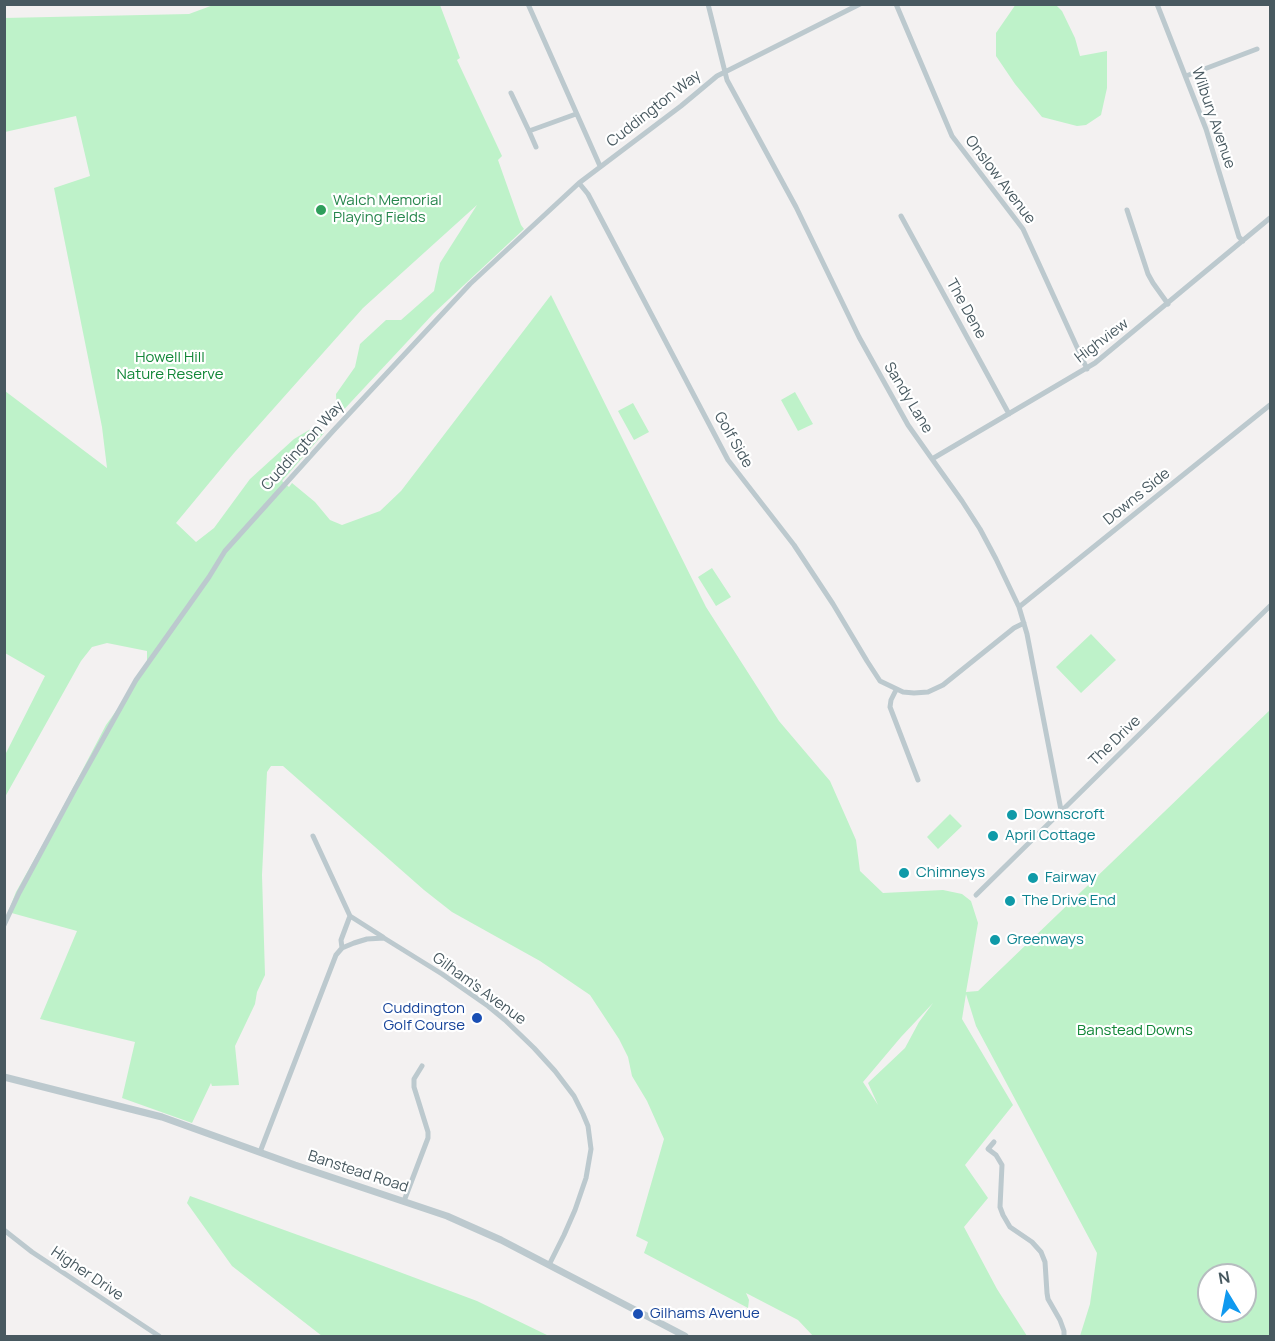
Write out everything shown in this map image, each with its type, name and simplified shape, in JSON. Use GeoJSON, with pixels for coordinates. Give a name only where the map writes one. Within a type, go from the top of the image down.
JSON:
{"type":"FeatureCollection","features":[{"type":"Feature","properties":{"kind":"street"},"geometry":{"type":"LineString","coordinates":[[528,4],[600,166]]}},
{"type":"Feature","properties":{"kind":"street","name":"Sandy Lane"},"geometry":{"type":"LineString","coordinates":[[708,4],[730,86],[796,207],[859,337],[908,425],[980,529],[1019,607],[1061,810]]}},
{"type":"Feature","properties":{"kind":"street","name":"Cuddington Way"},"geometry":{"type":"LineString","coordinates":[[4,925],[69,799],[136,680],[225,551],[303,463],[470,285],[579,183],[717,76],[861,4]]}},
{"type":"Feature","properties":{"kind":"street","name":"Onslow Avenue"},"geometry":{"type":"LineString","coordinates":[[896,4],[952,136],[1023,229],[1087,369]]}},
{"type":"Feature","properties":{"kind":"street","name":"Wilbury Avenue"},"geometry":{"type":"LineString","coordinates":[[1156,4],[1206,129],[1239,237],[1243,242]]}},
{"type":"Feature","properties":{"kind":"street"},"geometry":{"type":"LineString","coordinates":[[1186,76],[1257,49]]}},
{"type":"Feature","properties":{"kind":"street"},"geometry":{"type":"LineString","coordinates":[[512,93],[536,147]]}},
{"type":"Feature","properties":{"kind":"street"},"geometry":{"type":"LineString","coordinates":[[529,131],[576,114]]}},
{"type":"Feature","properties":{"kind":"street","name":"Golf Side"},"geometry":{"type":"LineString","coordinates":[[579,183],[588,194],[728,460],[794,545],[880,681],[896,690]]}},
{"type":"Feature","properties":{"kind":"street"},"geometry":{"type":"LineString","coordinates":[[1127,210],[1148,274],[1168,304]]}},
{"type":"Feature","properties":{"kind":"street","name":"The Dene"},"geometry":{"type":"LineString","coordinates":[[901,216],[1009,414]]}},
{"type":"Feature","properties":{"kind":"street","name":"Highview"},"geometry":{"type":"LineString","coordinates":[[932,459],[1087,369],[1112,351],[1270,218]]}},
{"type":"Feature","properties":{"kind":"street","name":"Downs Side"},"geometry":{"type":"LineString","coordinates":[[1019,607],[1270,405]]}},
{"type":"Feature","properties":{"kind":"street","name":"The Drive"},"geometry":{"type":"LineString","coordinates":[[976,895],[1270,606]]}},
{"type":"Feature","properties":{"kind":"street"},"geometry":{"type":"LineString","coordinates":[[918,780],[890,707],[896,690],[921,693],[935,689],[1014,628],[1024,623]]}},
{"type":"Feature","properties":{"kind":"street"},"geometry":{"type":"LineString","coordinates":[[314,836],[350,916],[341,940],[342,948]]}},
{"type":"Feature","properties":{"kind":"street","name":"Gilham's Avenue"},"geometry":{"type":"LineString","coordinates":[[350,916],[488,1006],[521,1034],[555,1071],[584,1114],[591,1149],[586,1178],[572,1219],[549,1265]]}},
{"type":"Feature","properties":{"kind":"street"},"geometry":{"type":"LineString","coordinates":[[260,1152],[336,955],[342,948],[354,943],[367,939],[384,938]]}},
{"type":"Feature","properties":{"kind":"street"},"geometry":{"type":"LineString","coordinates":[[404,1201],[428,1138],[414,1087],[414,1079],[422,1066]]}},
{"type":"Feature","properties":{"kind":"street","name":"Banstead Road"},"geometry":{"type":"LineString","coordinates":[[4,1077],[162,1117],[404,1201],[501,1240],[685,1336]]}},
{"type":"Feature","properties":{"kind":"street"},"geometry":{"type":"LineString","coordinates":[[994,1142],[988,1149],[1002,1164],[1000,1207],[1010,1227],[1032,1242],[1041,1252],[1045,1262],[1048,1299],[1060,1320],[1064,1336]]}},
{"type":"Feature","properties":{"kind":"street","name":"Higher Drive"},"geometry":{"type":"LineString","coordinates":[[4,1230],[32,1252],[159,1336]]}},
{"type":"Feature","properties":{"kind":"green space"},"geometry":{"type":"Polygon","coordinates":[[[216,4],[440,5],[460,58],[457,60],[502,156],[498,160],[524,229],[434,313],[337,417],[336,394],[355,367],[360,344],[386,320],[401,320],[434,291],[440,263],[477,205],[363,308],[234,453],[176,523],[196,542],[214,528],[250,479],[294,439],[314,427],[324,433],[282,481],[289,487],[292,483],[315,502],[330,520],[342,525],[380,511],[401,491],[551,295],[706,607],[779,721],[830,781],[856,840],[860,871],[883,893],[943,890],[962,894],[971,901],[978,923],[966,992],[978,991],[1270,710],[1270,1336],[1080,1336],[1090,1304],[1097,1253],[976,1026],[966,994],[962,1019],[1013,1105],[965,1165],[988,1198],[964,1227],[997,1289],[1027,1336],[813,1336],[798,1320],[746,1293],[749,1300],[748,1308],[644,1253],[648,1242],[636,1236],[664,1139],[647,1101],[632,1076],[628,1057],[619,1039],[590,995],[540,961],[452,912],[283,766],[271,766],[267,772],[262,875],[265,975],[257,992],[255,1004],[235,1046],[239,1085],[212,1086],[211,1083],[192,1123],[122,1098],[135,1042],[40,1019],[77,931],[8,912],[16,892],[106,725],[147,664],[147,651],[107,643],[92,647],[81,661],[5,797],[5,755],[45,676],[5,653],[5,391],[107,468],[102,427],[54,188],[90,176],[76,116],[5,132],[4,18],[189,14],[216,4]],[[933,1003],[863,1082],[878,1105],[868,1083],[905,1048],[919,1022],[933,1003]]]}},
{"type":"Feature","properties":{"kind":"green space"},"geometry":{"type":"Polygon","coordinates":[[[1016,4],[1056,5],[1062,11],[1075,38],[1080,56],[1107,51],[1107,88],[1101,115],[1086,125],[1077,126],[1042,117],[1015,84],[996,56],[996,33],[1016,4]]]}},
{"type":"Feature","properties":{"kind":"green space"},"geometry":{"type":"Polygon","coordinates":[[[795,392],[813,424],[798,431],[781,400],[795,392]]]}},
{"type":"Feature","properties":{"kind":"green space"},"geometry":{"type":"Polygon","coordinates":[[[633,403],[649,432],[634,440],[618,411],[633,403]]]}},
{"type":"Feature","properties":{"kind":"green space"},"geometry":{"type":"Polygon","coordinates":[[[712,568],[731,597],[716,606],[698,577],[712,568]]]}},
{"type":"Feature","properties":{"kind":"green space"},"geometry":{"type":"Polygon","coordinates":[[[1091,634],[1116,660],[1081,693],[1056,667],[1091,634]]]}},
{"type":"Feature","properties":{"kind":"green space"},"geometry":{"type":"Polygon","coordinates":[[[950,814],[962,826],[938,849],[927,837],[950,814]]]}},
{"type":"Feature","properties":{"kind":"green space"},"geometry":{"type":"Polygon","coordinates":[[[190,1196],[477,1301],[549,1336],[322,1336],[232,1266],[187,1203],[190,1196]]]}},
{"type":"Feature","properties":{"kind":"place","name":"Walch Memorial Playing Fields"},"geometry":{"type":"Point","coordinates":[321,210]}},
{"type":"Feature","properties":{"kind":"place","name":"Downscroft"},"geometry":{"type":"Point","coordinates":[1012,815]}},
{"type":"Feature","properties":{"kind":"place","name":"April Cottage"},"geometry":{"type":"Point","coordinates":[993,836]}},
{"type":"Feature","properties":{"kind":"place","name":"Chimneys"},"geometry":{"type":"Point","coordinates":[904,873]}},
{"type":"Feature","properties":{"kind":"place","name":"Fairway"},"geometry":{"type":"Point","coordinates":[1033,878]}},
{"type":"Feature","properties":{"kind":"place","name":"The Drive End"},"geometry":{"type":"Point","coordinates":[1010,901]}},
{"type":"Feature","properties":{"kind":"place","name":"Greenways"},"geometry":{"type":"Point","coordinates":[995,940]}},
{"type":"Feature","properties":{"kind":"place","name":"Cuddington Golf Course"},"geometry":{"type":"Point","coordinates":[477,1018]}},
{"type":"Feature","properties":{"kind":"place","name":"Gilhams Avenue"},"geometry":{"type":"Point","coordinates":[638,1314]}},
{"type":"Feature","properties":{"kind":"park label","name":"Howell Hill Nature Reserve"},"geometry":{"type":"Point","coordinates":[170,366]}},
{"type":"Feature","properties":{"kind":"park label","name":"Banstead Downs"},"geometry":{"type":"Point","coordinates":[1135,1031]}}]}
